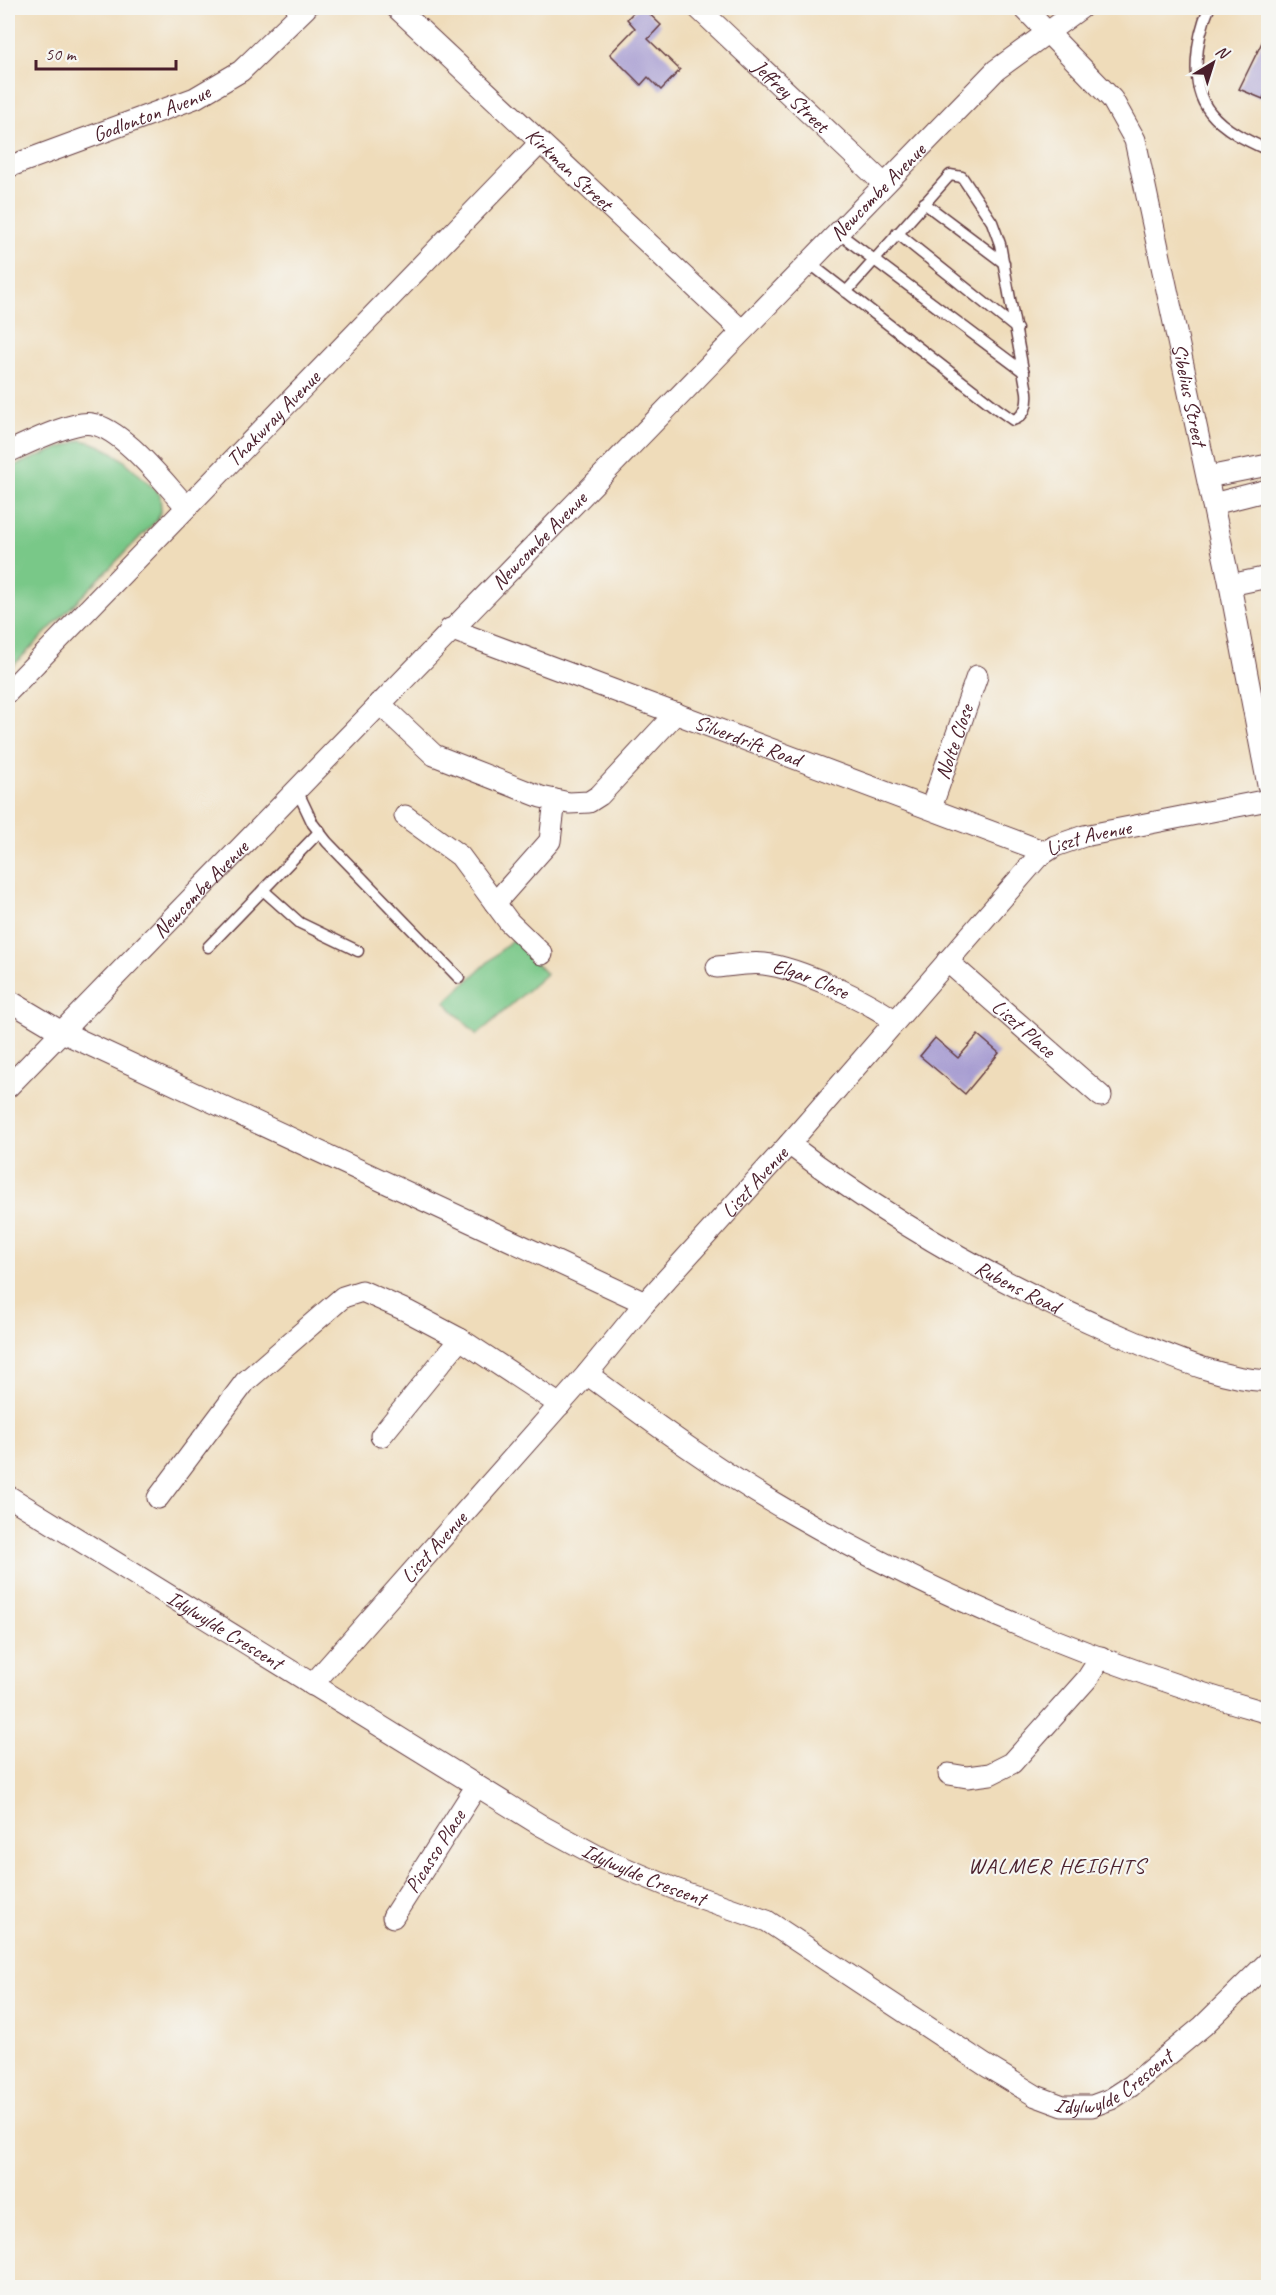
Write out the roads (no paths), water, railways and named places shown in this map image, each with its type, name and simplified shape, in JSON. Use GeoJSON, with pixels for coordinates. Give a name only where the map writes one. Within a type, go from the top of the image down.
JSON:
{"type":"FeatureCollection","features":[{"type":"Feature","properties":{"kind":"street","name":"Godlonton Avenue"},"geometry":{"type":"LineString","coordinates":[[8,167],[195,98],[241,71],[306,8]]}},
{"type":"Feature","properties":{"kind":"street","name":"Kirkman Street"},"geometry":{"type":"LineString","coordinates":[[397,8],[539,144],[741,330]]}},
{"type":"Feature","properties":{"kind":"street","name":"Jeffrey Street"},"geometry":{"type":"LineString","coordinates":[[698,8],[884,184]]}},
{"type":"Feature","properties":{"kind":"street","name":"Sibelius Street"},"geometry":{"type":"LineString","coordinates":[[1024,8],[1112,99],[1135,140],[1208,477],[1269,785]]}},
{"type":"Feature","properties":{"kind":"street","name":"Newcombe Avenue"},"geometry":{"type":"LineString","coordinates":[[8,1087],[450,629],[996,70],[1081,8]]}},
{"type":"Feature","properties":{"kind":"street","name":"Thakwray Avenue"},"geometry":{"type":"LineString","coordinates":[[8,692],[539,144]]}},
{"type":"Feature","properties":{"kind":"street"},"geometry":{"type":"LineString","coordinates":[[8,452],[76,426],[91,423],[121,439],[186,506]]}},
{"type":"Feature","properties":{"kind":"street"},"geometry":{"type":"LineString","coordinates":[[1208,477],[1269,465]]}},
{"type":"Feature","properties":{"kind":"street"},"geometry":{"type":"LineString","coordinates":[[1213,504],[1269,490]]}},
{"type":"Feature","properties":{"kind":"street"},"geometry":{"type":"LineString","coordinates":[[1230,585],[1269,576]]}},
{"type":"Feature","properties":{"kind":"street","name":"Silverdrift Road"},"geometry":{"type":"LineString","coordinates":[[450,629],[1046,852]]}},
{"type":"Feature","properties":{"kind":"street","name":"Nolte Close"},"geometry":{"type":"LineString","coordinates":[[931,808],[977,676]]}},
{"type":"Feature","properties":{"kind":"street"},"geometry":{"type":"LineString","coordinates":[[379,703],[434,755],[541,797],[589,802],[600,795],[676,713]]}},
{"type":"Feature","properties":{"kind":"street"},"geometry":{"type":"LineString","coordinates":[[495,903],[550,841],[555,800]]}},
{"type":"Feature","properties":{"kind":"street","name":"Liszt Avenue"},"geometry":{"type":"LineString","coordinates":[[312,1685],[560,1405],[645,1303],[789,1144],[1031,864],[1046,852],[1064,843],[1095,834],[1269,800]]}},
{"type":"Feature","properties":{"kind":"street"},"geometry":{"type":"LineString","coordinates":[[405,816],[460,856],[509,922],[542,954]]}},
{"type":"Feature","properties":{"kind":"street","name":"Liszt Place"},"geometry":{"type":"LineString","coordinates":[[946,961],[1101,1096]]}},
{"type":"Feature","properties":{"kind":"street","name":"Elgar Close"},"geometry":{"type":"LineString","coordinates":[[717,967],[754,963],[775,966],[863,999],[895,1021]]}},
{"type":"Feature","properties":{"kind":"street"},"geometry":{"type":"LineString","coordinates":[[8,1000],[60,1031],[645,1303]]}},
{"type":"Feature","properties":{"kind":"street","name":"Rubens Road"},"geometry":{"type":"LineString","coordinates":[[789,1144],[876,1208],[1037,1296],[1176,1358],[1232,1375],[1269,1381]]}},
{"type":"Feature","properties":{"kind":"street"},"geometry":{"type":"LineString","coordinates":[[158,1497],[245,1382],[349,1294],[362,1291],[460,1339],[560,1405]]}},
{"type":"Feature","properties":{"kind":"street"},"geometry":{"type":"LineString","coordinates":[[381,1436],[460,1339]]}},
{"type":"Feature","properties":{"kind":"street"},"geometry":{"type":"LineString","coordinates":[[587,1374],[652,1422],[793,1514],[982,1609],[1101,1657],[1202,1694],[1269,1713]]}},
{"type":"Feature","properties":{"kind":"street","name":"Idylwylde Crescent"},"geometry":{"type":"LineString","coordinates":[[8,1496],[476,1787],[603,1859],[675,1889],[767,1921],[985,2065],[1036,2096],[1063,2106],[1092,2106],[1111,2099],[1131,2086],[1203,2026],[1269,1962]]}},
{"type":"Feature","properties":{"kind":"street"},"geometry":{"type":"LineString","coordinates":[[949,1774],[968,1777],[990,1774],[1012,1763],[1087,1679],[1101,1657]]}},
{"type":"Feature","properties":{"kind":"street","name":"Picasso Place"},"geometry":{"type":"LineString","coordinates":[[393,1917],[476,1787]]}},
{"type":"Feature","properties":{"kind":"lane"},"geometry":{"type":"LineString","coordinates":[[1209,8],[1198,47],[1198,74],[1203,102],[1210,113],[1225,125],[1269,150]]}},
{"type":"Feature","properties":{"kind":"lane"},"geometry":{"type":"LineString","coordinates":[[808,262],[846,292],[1013,420],[1023,413],[1028,403],[1004,263],[992,222],[962,177],[950,175],[846,292]]}},
{"type":"Feature","properties":{"kind":"lane"},"geometry":{"type":"LineString","coordinates":[[924,203],[1004,263]]}},
{"type":"Feature","properties":{"kind":"lane"},"geometry":{"type":"LineString","coordinates":[[837,232],[1024,372]]}},
{"type":"Feature","properties":{"kind":"lane"},"geometry":{"type":"LineString","coordinates":[[897,233],[1017,329]]}},
{"type":"Feature","properties":{"kind":"lane"},"geometry":{"type":"LineString","coordinates":[[296,788],[320,831],[459,978]]}},
{"type":"Feature","properties":{"kind":"lane"},"geometry":{"type":"LineString","coordinates":[[208,947],[320,831]]}},
{"type":"Feature","properties":{"kind":"lane"},"geometry":{"type":"LineString","coordinates":[[263,890],[300,923],[358,951]]}},
{"type":"Feature","properties":{"kind":"district","name":"WALMER HEIGHTS"},"geometry":{"type":"Point","coordinates":[1057,1866]}}]}
